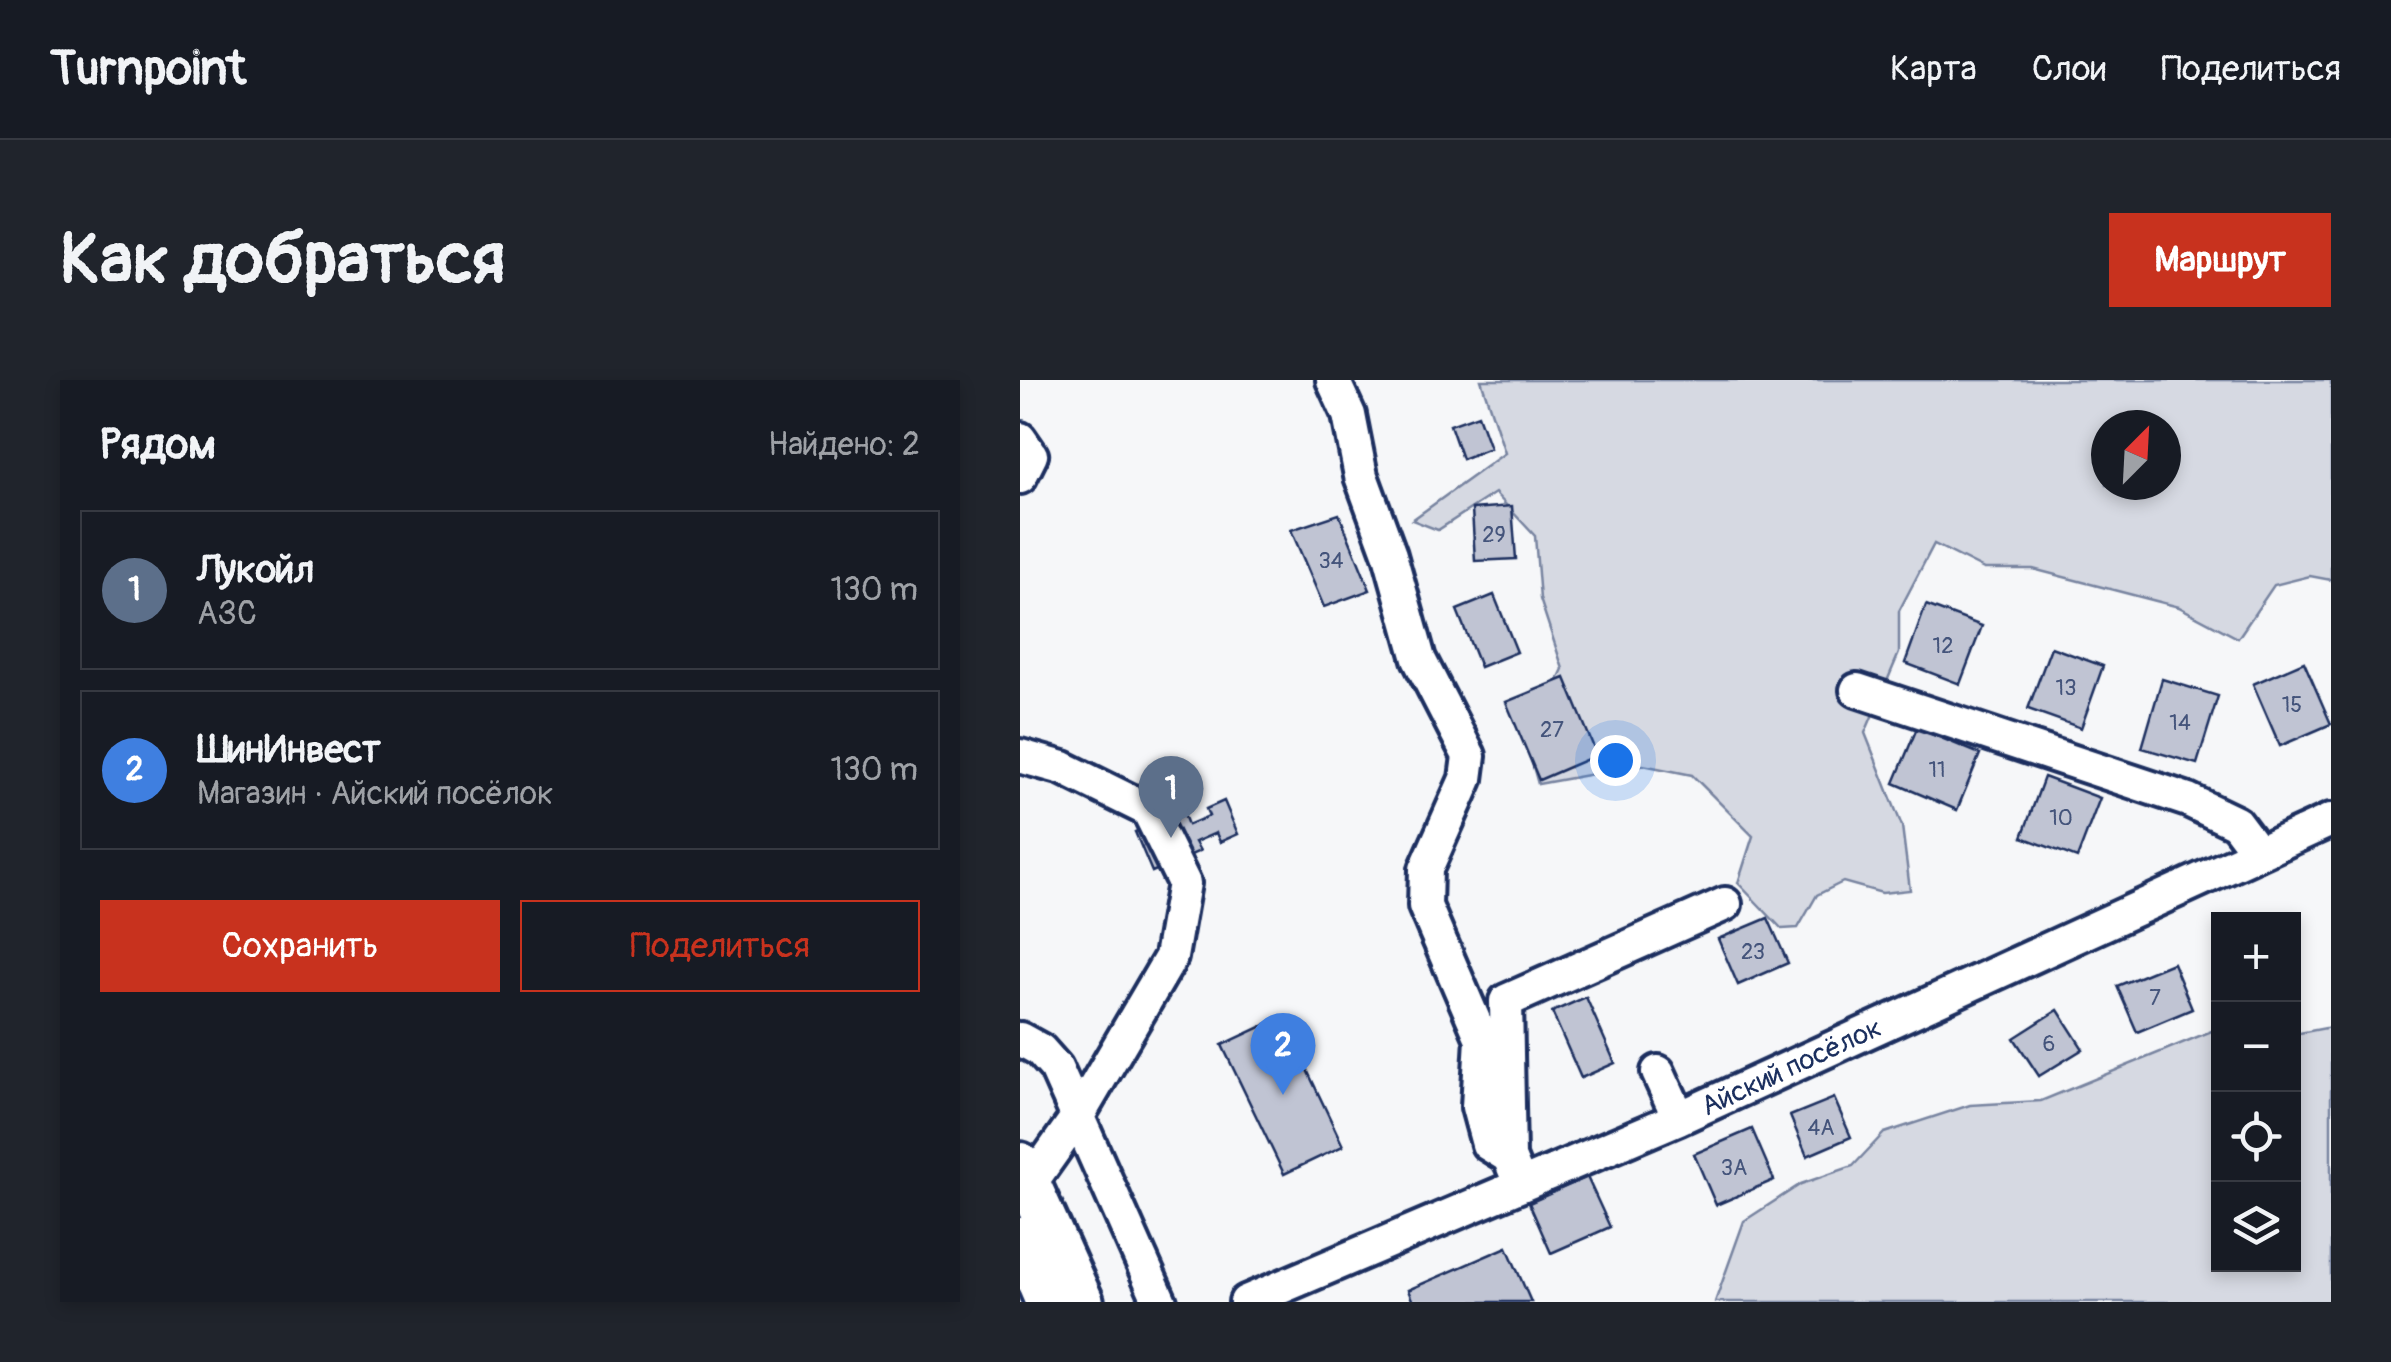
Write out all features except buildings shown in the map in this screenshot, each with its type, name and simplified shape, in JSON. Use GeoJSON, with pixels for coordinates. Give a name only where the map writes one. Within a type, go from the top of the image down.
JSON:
{"type":"FeatureCollection","features":[{"type":"Feature","properties":{"kind":"main road"},"geometry":{"type":"LineString","coordinates":[[1025,1174],[1082,1302]]}},
{"type":"Feature","properties":{"kind":"main road"},"geometry":{"type":"LineString","coordinates":[[1020,1239],[1047,1302]]}},
{"type":"Feature","properties":{"kind":"street"},"geometry":{"type":"LineString","coordinates":[[1333,380],[1348,415],[1361,476],[1390,555],[1419,659],[1469,756],[1466,779],[1426,870],[1425,906],[1482,1039],[1478,1106],[1488,1144],[1514,1171]]}},
{"type":"Feature","properties":{"kind":"street"},"geometry":{"type":"LineString","coordinates":[[1020,438],[1031,455],[1020,477]]}},
{"type":"Feature","properties":{"kind":"street"},"geometry":{"type":"LineString","coordinates":[[1857,690],[2188,800],[2236,823],[2257,851]]}},
{"type":"Feature","properties":{"kind":"street"},"geometry":{"type":"LineString","coordinates":[[1020,756],[1063,768],[1148,810],[1184,882],[1171,957],[1078,1116],[1025,1174]]}},
{"type":"Feature","properties":{"kind":"street","name":"Айский посёлок"},"geometry":{"type":"LineString","coordinates":[[1246,1302],[1514,1171],[1680,1118],[2331,820]]}},
{"type":"Feature","properties":{"kind":"street"},"geometry":{"type":"LineString","coordinates":[[1514,1171],[1506,1000],[1724,904]]}},
{"type":"Feature","properties":{"kind":"street"},"geometry":{"type":"LineString","coordinates":[[1020,1039],[1040,1050],[1056,1068],[1160,1302]]}},
{"type":"Feature","properties":{"kind":"street"},"geometry":{"type":"LineString","coordinates":[[1658,1072],[1680,1118]]}},
{"type":"Feature","properties":{"kind":"shaded area"},"geometry":{"type":"Polygon","coordinates":[[[1481,380],[2331,380],[2331,580],[2310,576],[2274,585],[2238,638],[2179,607],[2033,569],[1984,569],[1934,544],[1899,611],[1899,653],[1865,733],[1902,826],[1910,890],[1882,893],[1843,882],[1817,895],[1798,928],[1782,929],[1738,883],[1753,836],[1692,775],[1643,765],[1538,784],[1527,745],[1563,669],[1540,599],[1535,536],[1495,493],[1438,530],[1412,520],[1505,453],[1481,380]]]}},
{"type":"Feature","properties":{"kind":"shaded area"},"geometry":{"type":"Polygon","coordinates":[[[2331,1027],[2331,1302],[1715,1302],[1744,1221],[1801,1184],[1853,1166],[1884,1133],[1970,1105],[2041,1101],[2211,1031],[2211,1272],[2301,1272],[2301,1033],[2331,1027]]]}},
{"type":"Feature","properties":{"kind":"place","name":"Лукойл"},"geometry":{"type":"Point","coordinates":[1171,838]}},
{"type":"Feature","properties":{"kind":"place","name":"ШинИнвест"},"geometry":{"type":"Point","coordinates":[1283,1095]}}]}
